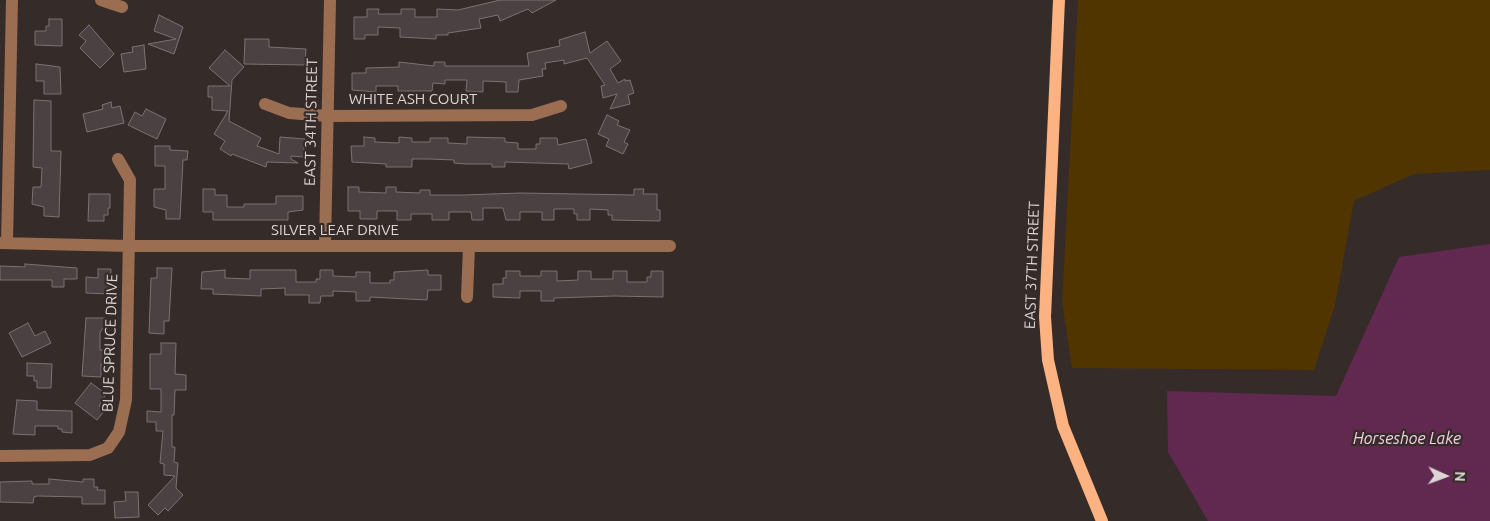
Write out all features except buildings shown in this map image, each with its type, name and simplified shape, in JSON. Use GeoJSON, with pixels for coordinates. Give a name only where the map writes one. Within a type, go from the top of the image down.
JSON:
{"type":"FeatureCollection","features":[{"type":"Feature","properties":{"kind":"main road","name":"EAST 37TH STREET"},"geometry":{"type":"LineString","coordinates":[[1059,0],[1045,317],[1048,360],[1063,426],[1102,521]]}},
{"type":"Feature","properties":{"kind":"street"},"geometry":{"type":"LineString","coordinates":[[4,243],[12,0]]}},
{"type":"Feature","properties":{"kind":"street"},"geometry":{"type":"LineString","coordinates":[[101,0],[122,8]]}},
{"type":"Feature","properties":{"kind":"street","name":"EAST 34TH STREET"},"geometry":{"type":"LineString","coordinates":[[325,245],[330,0]]}},
{"type":"Feature","properties":{"kind":"street","name":"WHITE ASH COURT"},"geometry":{"type":"LineString","coordinates":[[265,104],[289,113],[327,116],[532,114],[561,106]]}},
{"type":"Feature","properties":{"kind":"street","name":"BLUE SPRUCE DRIVE"},"geometry":{"type":"LineString","coordinates":[[0,456],[90,455],[108,448],[119,432],[126,400],[130,180],[118,159]]}},
{"type":"Feature","properties":{"kind":"street","name":"SILVER LEAF DRIVE"},"geometry":{"type":"LineString","coordinates":[[4,243],[129,246],[325,245],[469,248],[670,246]]}},
{"type":"Feature","properties":{"kind":"street"},"geometry":{"type":"LineString","coordinates":[[467,297],[469,248]]}},
{"type":"Feature","properties":{"kind":"shaded area"},"geometry":{"type":"Polygon","coordinates":[[[1078,0],[1490,0],[1490,170],[1414,174],[1354,201],[1335,305],[1314,370],[1072,368],[1062,302],[1078,0]]]}},
{"type":"Feature","properties":{"kind":"water","name":"Horseshoe Lake"},"geometry":{"type":"Polygon","coordinates":[[[1490,244],[1490,521],[1208,521],[1168,452],[1167,391],[1336,396],[1399,257],[1490,244]]]}}]}
